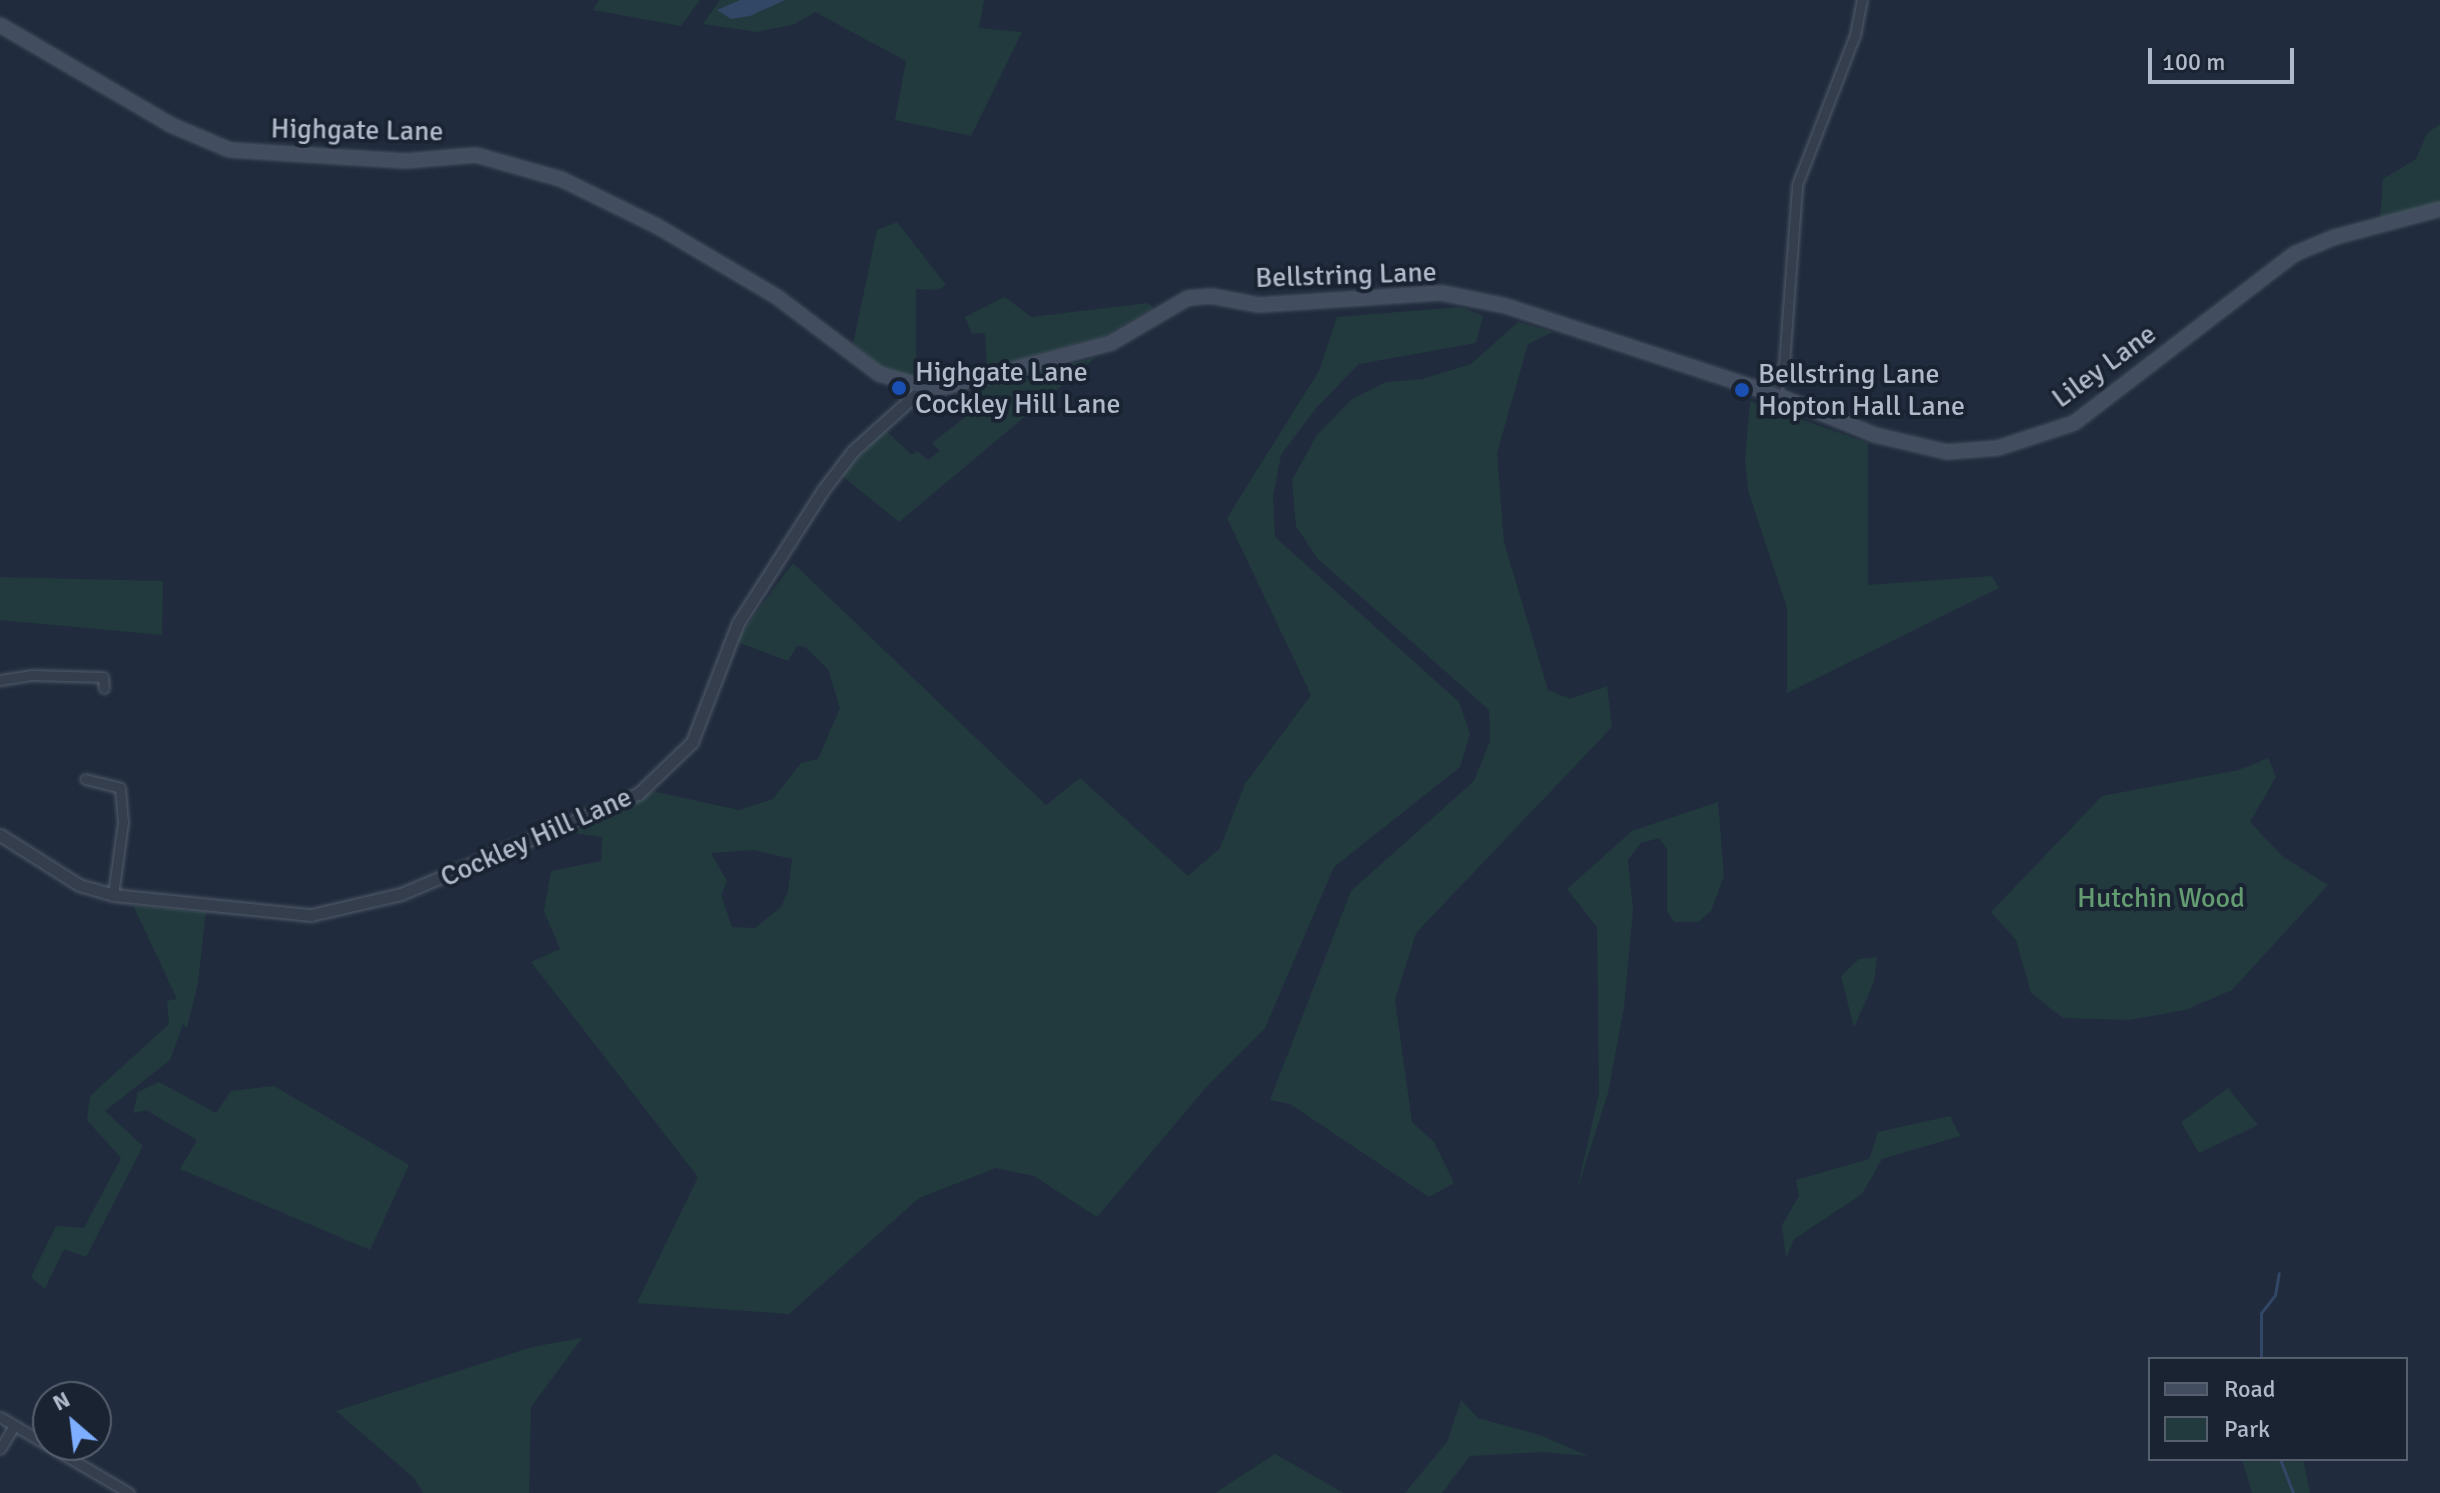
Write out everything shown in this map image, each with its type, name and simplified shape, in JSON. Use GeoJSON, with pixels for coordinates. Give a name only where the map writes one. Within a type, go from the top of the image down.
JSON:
{"type":"FeatureCollection","features":[{"type":"Feature","properties":{"kind":"main road","name":"Highgate Lane"},"geometry":{"type":"LineString","coordinates":[[0,25],[171,125],[230,150],[406,161],[476,155],[561,179],[655,225],[777,297],[879,374],[924,387]]}},
{"type":"Feature","properties":{"kind":"main road","name":"Liley Lane"},"geometry":{"type":"LineString","coordinates":[[1774,394],[1875,435],[1947,452],[1998,448],[2036,438],[2074,423],[2294,254],[2335,237],[2440,209]]}},
{"type":"Feature","properties":{"kind":"main road","name":"Bellstring Lane"},"geometry":{"type":"LineString","coordinates":[[924,387],[946,387],[1111,343],[1188,298],[1211,296],[1259,305],[1442,293],[1506,306],[1774,394]]}},
{"type":"Feature","properties":{"kind":"street"},"geometry":{"type":"LineString","coordinates":[[1774,394],[1784,364],[1797,185],[1855,35],[1862,0]]}},
{"type":"Feature","properties":{"kind":"street","name":"Cockley Hill Lane"},"geometry":{"type":"LineString","coordinates":[[0,835],[79,885],[113,895],[267,913],[311,915],[436,881],[638,794],[692,742],[738,623],[823,490],[853,451],[924,387]]}},
{"type":"Feature","properties":{"kind":"street"},"geometry":{"type":"LineString","coordinates":[[0,680],[31,675],[103,677],[104,688]]}},
{"type":"Feature","properties":{"kind":"street"},"geometry":{"type":"LineString","coordinates":[[85,779],[120,788],[123,822],[113,895]]}},
{"type":"Feature","properties":{"kind":"street"},"geometry":{"type":"LineString","coordinates":[[0,1417],[129,1493]]}},
{"type":"Feature","properties":{"kind":"street"},"geometry":{"type":"LineString","coordinates":[[0,1449],[14,1426]]}},
{"type":"Feature","properties":{"kind":"green space"},"geometry":{"type":"Polygon","coordinates":[[[599,0],[700,0],[681,26],[593,10],[599,0]]]}},
{"type":"Feature","properties":{"kind":"green space"},"geometry":{"type":"Polygon","coordinates":[[[720,0],[984,0],[979,28],[1022,32],[971,136],[895,120],[906,61],[815,12],[795,24],[757,32],[703,24],[720,0]]]}},
{"type":"Feature","properties":{"kind":"green space"},"geometry":{"type":"Polygon","coordinates":[[[2440,124],[2440,204],[2380,219],[2383,179],[2416,159],[2427,133],[2440,124]]]}},
{"type":"Feature","properties":{"kind":"green space"},"geometry":{"type":"Polygon","coordinates":[[[897,222],[946,285],[937,290],[916,289],[916,379],[883,368],[853,344],[877,230],[897,222]]]}},
{"type":"Feature","properties":{"kind":"green space"},"geometry":{"type":"Polygon","coordinates":[[[1005,297],[1031,317],[1148,303],[1154,308],[1105,336],[987,368],[985,333],[972,334],[965,317],[1005,297]]]}},
{"type":"Feature","properties":{"kind":"green space"},"geometry":{"type":"Polygon","coordinates":[[[1461,307],[1483,316],[1476,343],[1359,364],[1317,407],[1281,455],[1273,497],[1275,537],[1459,702],[1470,734],[1460,767],[1334,867],[1265,1028],[1208,1085],[1097,1217],[1034,1176],[996,1168],[919,1198],[789,1314],[637,1303],[698,1177],[531,962],[560,949],[544,911],[551,871],[601,861],[602,837],[572,833],[652,791],[739,810],[773,799],[801,763],[818,759],[840,708],[828,669],[805,647],[797,646],[788,661],[735,641],[793,563],[1046,805],[1080,778],[1188,876],[1220,848],[1245,784],[1311,695],[1227,518],[1319,371],[1337,317],[1461,307]],[[754,850],[711,853],[727,881],[721,895],[732,927],[755,928],[781,907],[788,891],[792,859],[754,850]]]}},
{"type":"Feature","properties":{"kind":"green space"},"geometry":{"type":"Polygon","coordinates":[[[1518,322],[1553,332],[1528,344],[1497,453],[1504,542],[1548,690],[1570,699],[1607,686],[1612,727],[1416,933],[1395,1000],[1412,1122],[1434,1142],[1454,1183],[1429,1197],[1290,1104],[1270,1100],[1351,891],[1474,781],[1490,741],[1489,710],[1317,558],[1296,526],[1292,480],[1317,435],[1352,399],[1386,382],[1422,379],[1471,364],[1518,322]]]}},
{"type":"Feature","properties":{"kind":"green space"},"geometry":{"type":"Polygon","coordinates":[[[1095,358],[899,522],[840,474],[885,430],[912,455],[917,451],[928,460],[940,451],[932,443],[986,401],[977,384],[1095,358]]]}},
{"type":"Feature","properties":{"kind":"green space"},"geometry":{"type":"Polygon","coordinates":[[[1750,401],[1868,443],[1868,585],[1992,576],[1999,588],[1787,693],[1787,608],[1748,490],[1745,460],[1750,401]]]}},
{"type":"Feature","properties":{"kind":"green space"},"geometry":{"type":"Polygon","coordinates":[[[0,577],[163,581],[162,635],[0,620],[0,577]]]}},
{"type":"Feature","properties":{"kind":"green space","name":"Hutchin Wood"},"geometry":{"type":"Polygon","coordinates":[[[2268,758],[2276,777],[2250,822],[2282,856],[2328,885],[2232,990],[2185,1010],[2129,1020],[2063,1018],[2031,993],[2016,940],[1991,912],[2102,796],[2239,770],[2268,758]]]}},
{"type":"Feature","properties":{"kind":"green space"},"geometry":{"type":"Polygon","coordinates":[[[1718,802],[1724,876],[1711,911],[1698,922],[1674,922],[1667,911],[1667,849],[1659,838],[1641,843],[1628,860],[1633,910],[1624,1007],[1608,1093],[1577,1190],[1599,1093],[1597,927],[1567,889],[1632,831],[1718,802]]]}},
{"type":"Feature","properties":{"kind":"green space"},"geometry":{"type":"Polygon","coordinates":[[[133,905],[206,912],[198,983],[187,1028],[183,1024],[170,1060],[105,1111],[143,1146],[86,1257],[64,1249],[45,1289],[31,1277],[56,1226],[84,1228],[121,1158],[87,1120],[90,1096],[169,1024],[167,1001],[177,999],[133,905]]]}},
{"type":"Feature","properties":{"kind":"green space"},"geometry":{"type":"Polygon","coordinates":[[[1877,957],[1874,982],[1854,1028],[1841,976],[1859,959],[1877,957]]]}},
{"type":"Feature","properties":{"kind":"green space"},"geometry":{"type":"Polygon","coordinates":[[[159,1082],[216,1113],[231,1091],[274,1086],[409,1165],[370,1250],[180,1169],[197,1140],[146,1110],[133,1113],[138,1092],[159,1082]]]}},
{"type":"Feature","properties":{"kind":"green space"},"geometry":{"type":"Polygon","coordinates":[[[2228,1088],[2258,1125],[2199,1153],[2181,1122],[2228,1088]]]}},
{"type":"Feature","properties":{"kind":"green space"},"geometry":{"type":"Polygon","coordinates":[[[1950,1116],[1960,1136],[1882,1159],[1862,1194],[1794,1239],[1786,1258],[1782,1225],[1799,1196],[1796,1180],[1869,1159],[1878,1132],[1950,1116]]]}},
{"type":"Feature","properties":{"kind":"green space"},"geometry":{"type":"Polygon","coordinates":[[[582,1338],[531,1407],[529,1493],[423,1493],[414,1478],[336,1411],[532,1347],[582,1338]]]}},
{"type":"Feature","properties":{"kind":"green space"},"geometry":{"type":"Polygon","coordinates":[[[1461,1400],[1478,1418],[1540,1435],[1588,1456],[1544,1452],[1470,1456],[1442,1493],[1405,1493],[1447,1442],[1461,1400]]]}},
{"type":"Feature","properties":{"kind":"green space"},"geometry":{"type":"Polygon","coordinates":[[[1275,1454],[1344,1493],[1215,1493],[1275,1454]]]}},
{"type":"Feature","properties":{"kind":"green space"},"geometry":{"type":"Polygon","coordinates":[[[2243,1461],[2303,1461],[2310,1493],[2252,1493],[2243,1461]]]}},
{"type":"Feature","properties":{"kind":"water"},"geometry":{"type":"Polygon","coordinates":[[[740,0],[785,0],[750,16],[731,19],[717,10],[740,0]]]}},
{"type":"Feature","properties":{"kind":"waterway"},"geometry":{"type":"LineString","coordinates":[[2261,1357],[2261,1313],[2275,1295],[2279,1273]]}},
{"type":"Feature","properties":{"kind":"waterway"},"geometry":{"type":"LineString","coordinates":[[2281,1461],[2293,1493]]}},
{"type":"Feature","properties":{"kind":"place","name":"Highgate Lane Cockley Hill Lane"},"geometry":{"type":"Point","coordinates":[899,388]}},
{"type":"Feature","properties":{"kind":"place","name":"Bellstring Lane Hopton Hall Lane"},"geometry":{"type":"Point","coordinates":[1742,390]}}]}
